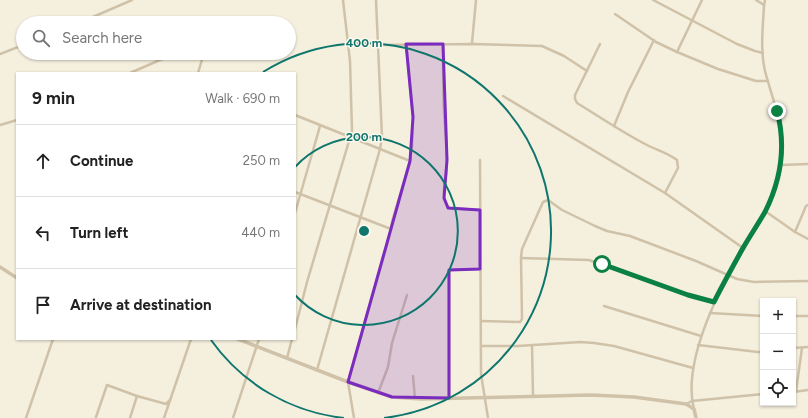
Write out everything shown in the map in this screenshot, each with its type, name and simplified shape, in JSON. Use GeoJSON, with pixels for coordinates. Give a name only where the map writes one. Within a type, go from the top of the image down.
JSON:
{"type":"FeatureCollection","features":[{"type":"Feature","properties":{"kind":"street"},"geometry":{"type":"LineString","coordinates":[[120,0],[122,5]]}},
{"type":"Feature","properties":{"kind":"street"},"geometry":{"type":"LineString","coordinates":[[96,16],[132,0]]}},
{"type":"Feature","properties":{"kind":"street"},"geometry":{"type":"LineString","coordinates":[[296,325],[350,138],[352,123],[350,61],[343,0]]}},
{"type":"Feature","properties":{"kind":"street"},"geometry":{"type":"LineString","coordinates":[[317,370],[361,218],[382,137],[376,0]]}},
{"type":"Feature","properties":{"kind":"street"},"geometry":{"type":"LineString","coordinates":[[472,44],[476,0]]}},
{"type":"Feature","properties":{"kind":"street"},"geometry":{"type":"LineString","coordinates":[[653,0],[737,44],[763,53]]}},
{"type":"Feature","properties":{"kind":"street"},"geometry":{"type":"LineString","coordinates":[[677,52],[702,0]]}},
{"type":"Feature","properties":{"kind":"street"},"geometry":{"type":"LineString","coordinates":[[756,0],[764,5]]}},
{"type":"Feature","properties":{"kind":"street"},"geometry":{"type":"LineString","coordinates":[[696,418],[692,401],[691,386],[693,368],[701,336],[714,302],[774,192],[781,165],[781,124],[765,70],[763,53],[765,0]]}},
{"type":"Feature","properties":{"kind":"street"},"geometry":{"type":"LineString","coordinates":[[615,14],[654,40],[677,52],[718,69],[756,81],[768,81]]}},
{"type":"Feature","properties":{"kind":"street"},"geometry":{"type":"LineString","coordinates":[[614,126],[628,92],[654,40]]}},
{"type":"Feature","properties":{"kind":"street"},"geometry":{"type":"LineString","coordinates":[[354,418],[348,382],[410,161],[413,117],[406,44]]}},
{"type":"Feature","properties":{"kind":"street"},"geometry":{"type":"LineString","coordinates":[[443,44],[444,111],[447,160],[444,198],[450,208],[480,210]]}},
{"type":"Feature","properties":{"kind":"street"},"geometry":{"type":"LineString","coordinates":[[378,45],[472,44],[542,46],[564,56],[587,71]]}},
{"type":"Feature","properties":{"kind":"street"},"geometry":{"type":"LineString","coordinates":[[600,44],[575,95],[575,99],[577,103],[614,126],[677,160],[678,168],[665,193]]}},
{"type":"Feature","properties":{"kind":"street"},"geometry":{"type":"LineString","coordinates":[[0,54],[16,48]]}},
{"type":"Feature","properties":{"kind":"street"},"geometry":{"type":"LineString","coordinates":[[132,72],[160,60]]}},
{"type":"Feature","properties":{"kind":"street"},"geometry":{"type":"LineString","coordinates":[[198,72],[202,60]]}},
{"type":"Feature","properties":{"kind":"street"},"geometry":{"type":"LineString","coordinates":[[503,96],[665,193],[743,248]]}},
{"type":"Feature","properties":{"kind":"street"},"geometry":{"type":"LineString","coordinates":[[296,116],[410,161]]}},
{"type":"Feature","properties":{"kind":"street"},"geometry":{"type":"LineString","coordinates":[[0,125],[16,120]]}},
{"type":"Feature","properties":{"kind":"street"},"geometry":{"type":"LineString","coordinates":[[296,209],[320,126]]}},
{"type":"Feature","properties":{"kind":"street"},"geometry":{"type":"LineString","coordinates":[[480,160],[481,374],[488,418]]}},
{"type":"Feature","properties":{"kind":"street"},"geometry":{"type":"LineString","coordinates":[[781,165],[808,164]]}},
{"type":"Feature","properties":{"kind":"street"},"geometry":{"type":"LineString","coordinates":[[296,192],[391,229]]}},
{"type":"Feature","properties":{"kind":"street"},"geometry":{"type":"LineString","coordinates":[[481,321],[520,322],[522,319],[522,249],[543,202],[548,200],[562,210],[595,226],[607,231],[630,236],[737,279],[754,282],[808,280]]}},
{"type":"Feature","properties":{"kind":"street"},"geometry":{"type":"LineString","coordinates":[[795,232],[802,211],[808,205]]}},
{"type":"Feature","properties":{"kind":"street"},"geometry":{"type":"LineString","coordinates":[[765,211],[795,232],[808,239]]}},
{"type":"Feature","properties":{"kind":"street"},"geometry":{"type":"LineString","coordinates":[[521,258],[589,260],[688,295],[714,302]]}},
{"type":"Feature","properties":{"kind":"street"},"geometry":{"type":"LineString","coordinates":[[0,267],[16,277]]}},
{"type":"Feature","properties":{"kind":"street"},"geometry":{"type":"LineString","coordinates":[[449,398],[449,270],[480,269]]}},
{"type":"Feature","properties":{"kind":"street"},"geometry":{"type":"LineString","coordinates":[[378,393],[388,367],[392,343],[407,295]]}},
{"type":"Feature","properties":{"kind":"street"},"geometry":{"type":"LineString","coordinates":[[604,306],[701,336]]}},
{"type":"Feature","properties":{"kind":"street"},"geometry":{"type":"LineString","coordinates":[[710,313],[760,316]]}},
{"type":"Feature","properties":{"kind":"street"},"geometry":{"type":"LineString","coordinates":[[796,316],[808,316]]}},
{"type":"Feature","properties":{"kind":"street"},"geometry":{"type":"LineString","coordinates":[[26,418],[53,340]]}},
{"type":"Feature","properties":{"kind":"street"},"geometry":{"type":"LineString","coordinates":[[164,418],[191,340]]}},
{"type":"Feature","properties":{"kind":"street"},"geometry":{"type":"LineString","coordinates":[[241,340],[348,382],[392,397],[415,399],[611,396],[686,404],[694,409]]}},
{"type":"Feature","properties":{"kind":"street"},"geometry":{"type":"LineString","coordinates":[[233,418],[259,340]]}},
{"type":"Feature","properties":{"kind":"street"},"geometry":{"type":"LineString","coordinates":[[287,358],[292,340]]}},
{"type":"Feature","properties":{"kind":"street"},"geometry":{"type":"LineString","coordinates":[[481,346],[580,342],[594,343],[614,346],[693,368]]}},
{"type":"Feature","properties":{"kind":"street"},"geometry":{"type":"LineString","coordinates":[[532,345],[533,396]]}},
{"type":"Feature","properties":{"kind":"street"},"geometry":{"type":"LineString","coordinates":[[698,345],[760,352]]}},
{"type":"Feature","properties":{"kind":"street"},"geometry":{"type":"LineString","coordinates":[[796,348],[808,347]]}},
{"type":"Feature","properties":{"kind":"street"},"geometry":{"type":"LineString","coordinates":[[796,380],[802,348]]}},
{"type":"Feature","properties":{"kind":"street"},"geometry":{"type":"LineString","coordinates":[[413,376],[415,399]]}},
{"type":"Feature","properties":{"kind":"street"},"geometry":{"type":"LineString","coordinates":[[96,417],[107,385],[137,396],[166,404],[171,400]]}},
{"type":"Feature","properties":{"kind":"street"},"geometry":{"type":"LineString","coordinates":[[796,391],[808,390]]}},
{"type":"Feature","properties":{"kind":"street"},"geometry":{"type":"LineString","coordinates":[[686,404],[692,401],[760,394]]}},
{"type":"Feature","properties":{"kind":"street"},"geometry":{"type":"LineString","coordinates":[[130,418],[137,396]]}},
{"type":"Feature","properties":{"kind":"highlighted area"},"geometry":{"type":"Polygon","coordinates":[[[406,44],[443,44],[447,160],[444,198],[448,208],[480,210],[480,269],[449,270],[449,398],[392,397],[348,382],[410,161],[413,117],[406,44]]]}},
{"type":"Feature","properties":{"kind":"route"},"geometry":{"type":"LineString","coordinates":[[602,264],[688,295],[714,302],[774,192],[781,165],[782,147],[781,124],[777,111]]}}]}
